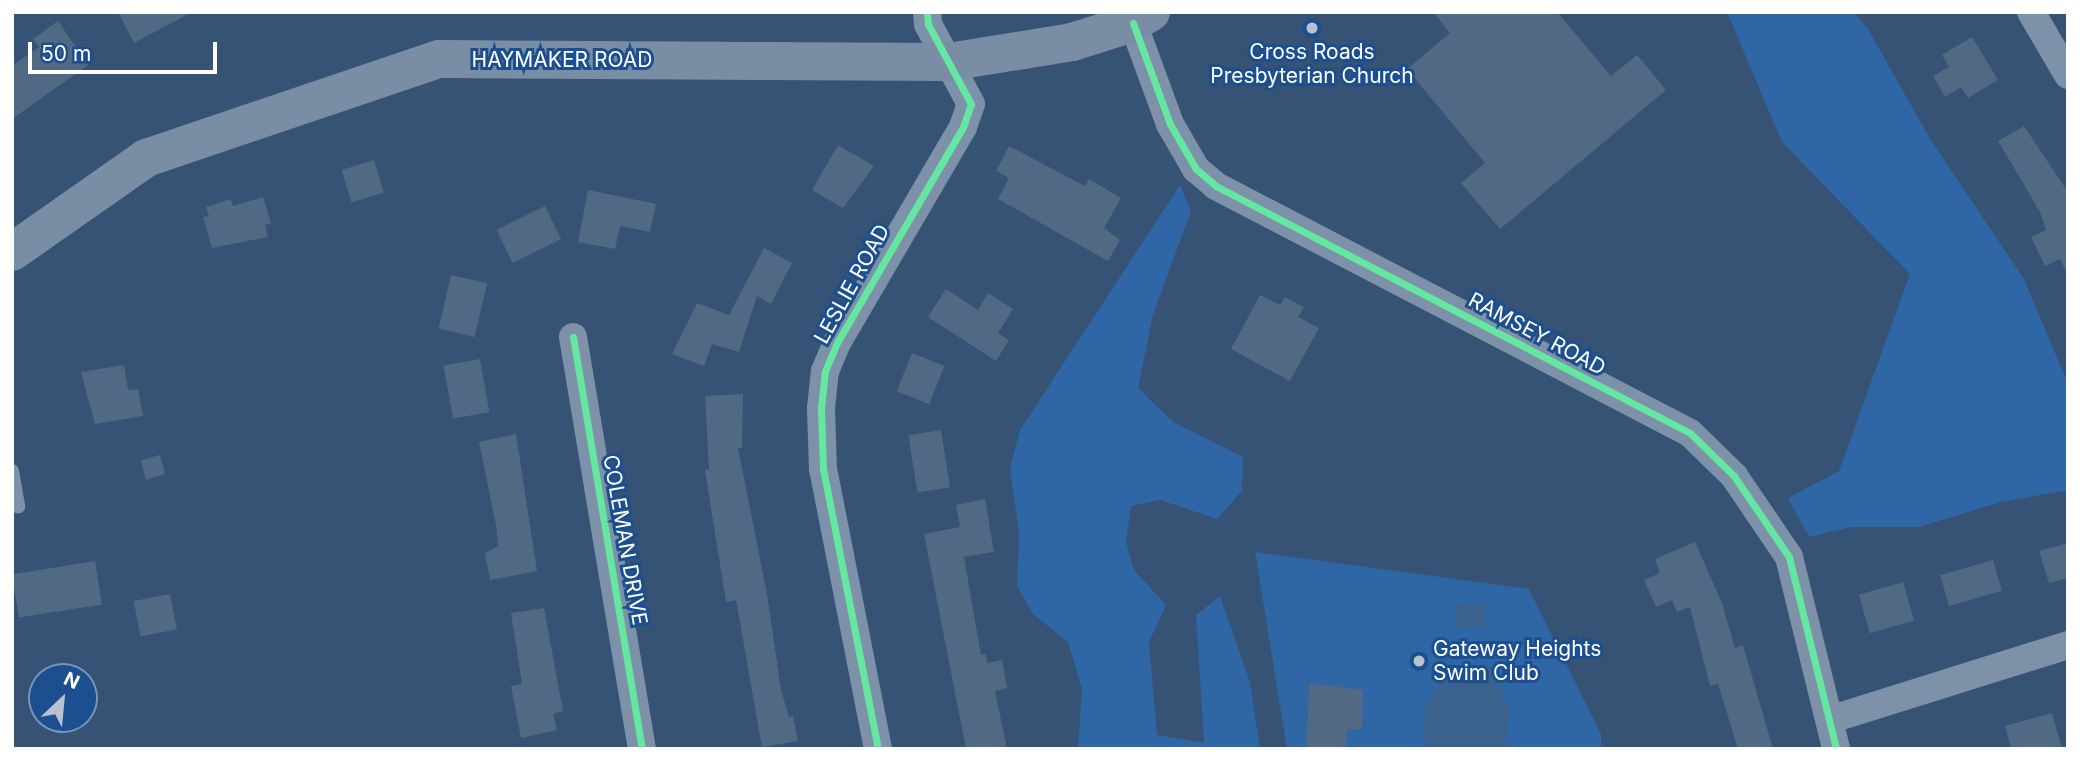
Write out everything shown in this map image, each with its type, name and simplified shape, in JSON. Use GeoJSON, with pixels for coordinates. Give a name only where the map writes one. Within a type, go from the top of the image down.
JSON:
{"type":"FeatureCollection","features":[{"type":"Feature","properties":{"kind":"main road","name":"HAYMAKER ROAD"},"geometry":{"type":"LineString","coordinates":[[12,252],[146,158],[439,59],[949,62],[1072,42],[1142,18]]}},
{"type":"Feature","properties":{"kind":"street","name":"LESLIE ROAD"},"geometry":{"type":"LineString","coordinates":[[878,749],[823,469],[821,408],[825,371],[838,341],[963,127],[971,104],[928,24],[927,12]]}},
{"type":"Feature","properties":{"kind":"street"},"geometry":{"type":"LineString","coordinates":[[2031,12],[2068,75]]}},
{"type":"Feature","properties":{"kind":"street","name":"RAMSEY ROAD"},"geometry":{"type":"LineString","coordinates":[[1142,18],[1170,124],[1196,169],[1216,186],[1690,433],[1734,476],[1789,557],[1832,719],[1836,749]]}},
{"type":"Feature","properties":{"kind":"street","name":"COLEMAN DRIVE"},"geometry":{"type":"LineString","coordinates":[[573,337],[642,749]]}},
{"type":"Feature","properties":{"kind":"street"},"geometry":{"type":"LineString","coordinates":[[1832,719],[2068,645]]}},
{"type":"Feature","properties":{"kind":"lane"},"geometry":{"type":"LineString","coordinates":[[12,471],[18,506]]}},
{"type":"Feature","properties":{"kind":"shaded area"},"geometry":{"type":"Polygon","coordinates":[[[1727,12],[1854,12],[1868,29],[1929,137],[2024,279],[2068,384],[2068,490],[2001,502],[1919,527],[1851,527],[1809,537],[1788,498],[1839,471],[1910,274],[1782,142],[1727,12]]]}},
{"type":"Feature","properties":{"kind":"shaded area"},"geometry":{"type":"Polygon","coordinates":[[[1180,185],[1191,211],[1153,315],[1138,388],[1173,422],[1243,457],[1242,491],[1217,519],[1160,500],[1131,506],[1126,542],[1134,570],[1166,605],[1149,642],[1157,735],[1204,743],[1196,615],[1220,596],[1250,682],[1260,749],[1078,749],[1082,689],[1068,642],[1033,614],[1017,586],[1019,533],[1010,468],[1020,430],[1180,185]]]}},
{"type":"Feature","properties":{"kind":"shaded area","name":"Gateway Heights Swim Club"},"geometry":{"type":"Polygon","coordinates":[[[1255,552],[1529,589],[1601,734],[1601,749],[1287,749],[1255,552]]]}},
{"type":"Feature","properties":{"kind":"shaded area"},"geometry":{"type":"Polygon","coordinates":[[[1456,604],[1485,605],[1484,628],[1455,627],[1456,604]]]}},
{"type":"Feature","properties":{"kind":"shaded area"},"geometry":{"type":"Polygon","coordinates":[[[1449,667],[1489,669],[1510,709],[1505,749],[1428,749],[1423,738],[1425,706],[1449,667]]]}},
{"type":"Feature","properties":{"kind":"building"},"geometry":{"type":"Polygon","coordinates":[[[118,12],[192,12],[134,43],[118,12]]]}},
{"type":"Feature","properties":{"kind":"building"},"geometry":{"type":"Polygon","coordinates":[[[1433,12],[1557,12],[1611,76],[1637,55],[1666,90],[1500,229],[1461,183],[1485,163],[1407,69],[1450,33],[1433,12]]]}},
{"type":"Feature","properties":{"kind":"building"},"geometry":{"type":"Polygon","coordinates":[[[58,21],[88,65],[12,119],[12,66],[39,47],[33,39],[58,21]]]}},
{"type":"Feature","properties":{"kind":"building"},"geometry":{"type":"Polygon","coordinates":[[[1972,37],[1998,80],[1968,98],[1961,87],[1945,97],[1933,76],[1949,67],[1942,55],[1972,37]]]}},
{"type":"Feature","properties":{"kind":"building"},"geometry":{"type":"Polygon","coordinates":[[[2024,126],[2068,192],[2068,275],[2060,259],[2045,266],[2031,237],[2046,230],[2040,212],[1998,141],[2024,126]]]}},
{"type":"Feature","properties":{"kind":"building"},"geometry":{"type":"Polygon","coordinates":[[[838,145],[874,166],[843,208],[812,190],[838,145]]]}},
{"type":"Feature","properties":{"kind":"building"},"geometry":{"type":"Polygon","coordinates":[[[1009,146],[1085,186],[1089,179],[1121,198],[1104,228],[1120,240],[1108,261],[998,199],[1009,178],[996,171],[1009,146]]]}},
{"type":"Feature","properties":{"kind":"building"},"geometry":{"type":"Polygon","coordinates":[[[374,160],[384,193],[351,202],[341,170],[374,160]]]}},
{"type":"Feature","properties":{"kind":"building"},"geometry":{"type":"Polygon","coordinates":[[[588,190],[656,204],[650,232],[620,226],[615,249],[578,242],[588,190]]]}},
{"type":"Feature","properties":{"kind":"building"},"geometry":{"type":"Polygon","coordinates":[[[263,197],[271,223],[265,225],[268,237],[212,248],[203,217],[209,216],[206,207],[231,199],[233,206],[263,197]]]}},
{"type":"Feature","properties":{"kind":"building"},"geometry":{"type":"Polygon","coordinates":[[[545,206],[561,239],[513,263],[496,230],[545,206]]]}},
{"type":"Feature","properties":{"kind":"building"},"geometry":{"type":"Polygon","coordinates":[[[764,248],[792,263],[771,304],[757,296],[739,352],[712,344],[704,366],[672,354],[697,303],[729,315],[764,248]]]}},
{"type":"Feature","properties":{"kind":"building"},"geometry":{"type":"Polygon","coordinates":[[[451,275],[487,283],[475,337],[439,329],[451,275]]]}},
{"type":"Feature","properties":{"kind":"building"},"geometry":{"type":"Polygon","coordinates":[[[946,289],[978,310],[988,293],[1013,309],[998,333],[1009,340],[996,361],[928,317],[946,289]]]}},
{"type":"Feature","properties":{"kind":"building"},"geometry":{"type":"Polygon","coordinates":[[[1260,295],[1280,305],[1285,297],[1304,307],[1298,317],[1319,328],[1290,381],[1231,349],[1260,295]]]}},
{"type":"Feature","properties":{"kind":"building"},"geometry":{"type":"Polygon","coordinates":[[[912,353],[944,366],[929,404],[897,391],[912,353]]]}},
{"type":"Feature","properties":{"kind":"building"},"geometry":{"type":"Polygon","coordinates":[[[480,359],[489,412],[453,419],[444,365],[480,359]]]}},
{"type":"Feature","properties":{"kind":"building"},"geometry":{"type":"Polygon","coordinates":[[[124,365],[128,390],[138,389],[143,416],[95,424],[81,372],[124,365]]]}},
{"type":"Feature","properties":{"kind":"building"},"geometry":{"type":"Polygon","coordinates":[[[743,394],[742,448],[738,448],[767,594],[781,690],[789,717],[793,716],[798,741],[762,747],[736,600],[726,602],[705,470],[709,469],[705,396],[743,394]]]}},
{"type":"Feature","properties":{"kind":"building"},"geometry":{"type":"Polygon","coordinates":[[[941,430],[950,487],[917,492],[908,435],[941,430]]]}},
{"type":"Feature","properties":{"kind":"building"},"geometry":{"type":"Polygon","coordinates":[[[516,434],[537,571],[490,580],[485,553],[498,546],[479,442],[516,434]]]}},
{"type":"Feature","properties":{"kind":"building"},"geometry":{"type":"Polygon","coordinates":[[[160,455],[165,474],[146,479],[141,460],[160,455]]]}},
{"type":"Feature","properties":{"kind":"building"},"geometry":{"type":"Polygon","coordinates":[[[985,499],[994,552],[964,557],[981,655],[986,654],[987,663],[1002,660],[1007,688],[995,691],[1007,749],[966,749],[924,534],[960,527],[956,505],[985,499]]]}},
{"type":"Feature","properties":{"kind":"building"},"geometry":{"type":"Polygon","coordinates":[[[1695,542],[1722,603],[1735,648],[1743,645],[1773,749],[1738,749],[1718,684],[1710,686],[1690,607],[1677,612],[1672,600],[1656,607],[1644,580],[1660,573],[1655,559],[1695,542]]]}},
{"type":"Feature","properties":{"kind":"building"},"geometry":{"type":"Polygon","coordinates":[[[2068,543],[2068,578],[2049,583],[2039,551],[2068,543]]]}},
{"type":"Feature","properties":{"kind":"building"},"geometry":{"type":"Polygon","coordinates":[[[1993,560],[2002,591],[1949,606],[1940,575],[1993,560]]]}},
{"type":"Feature","properties":{"kind":"building"},"geometry":{"type":"Polygon","coordinates":[[[95,561],[102,604],[19,618],[12,574],[95,561]]]}},
{"type":"Feature","properties":{"kind":"building"},"geometry":{"type":"Polygon","coordinates":[[[1903,582],[1914,620],[1870,633],[1859,595],[1903,582]]]}},
{"type":"Feature","properties":{"kind":"building"},"geometry":{"type":"Polygon","coordinates":[[[170,594],[177,629],[141,636],[134,601],[170,594]]]}},
{"type":"Feature","properties":{"kind":"building"},"geometry":{"type":"Polygon","coordinates":[[[544,608],[563,711],[553,714],[557,730],[521,738],[511,686],[522,684],[511,613],[544,608]]]}},
{"type":"Feature","properties":{"kind":"building"},"geometry":{"type":"Polygon","coordinates":[[[1309,683],[1363,690],[1362,729],[1347,729],[1346,749],[1306,749],[1309,683]]]}},
{"type":"Feature","properties":{"kind":"building"},"geometry":{"type":"Polygon","coordinates":[[[2052,713],[2062,749],[2011,749],[2005,726],[2052,713]]]}},
{"type":"Feature","properties":{"kind":"cycle path"},"geometry":{"type":"LineString","coordinates":[[878,749],[823,469],[821,408],[825,371],[838,341],[963,127],[971,104],[928,24],[927,12]]}},
{"type":"Feature","properties":{"kind":"cycle path"},"geometry":{"type":"LineString","coordinates":[[1133,23],[1170,124],[1196,169],[1216,186],[1690,433],[1734,476],[1789,557],[1836,749]]}},
{"type":"Feature","properties":{"kind":"cycle path"},"geometry":{"type":"LineString","coordinates":[[573,337],[642,749]]}},
{"type":"Feature","properties":{"kind":"place","name":"Cross Roads Presbyterian Church"},"geometry":{"type":"Point","coordinates":[1312,28]}},
{"type":"Feature","properties":{"kind":"place","name":"Gateway Heights Swim Club"},"geometry":{"type":"Point","coordinates":[1419,661]}}]}
